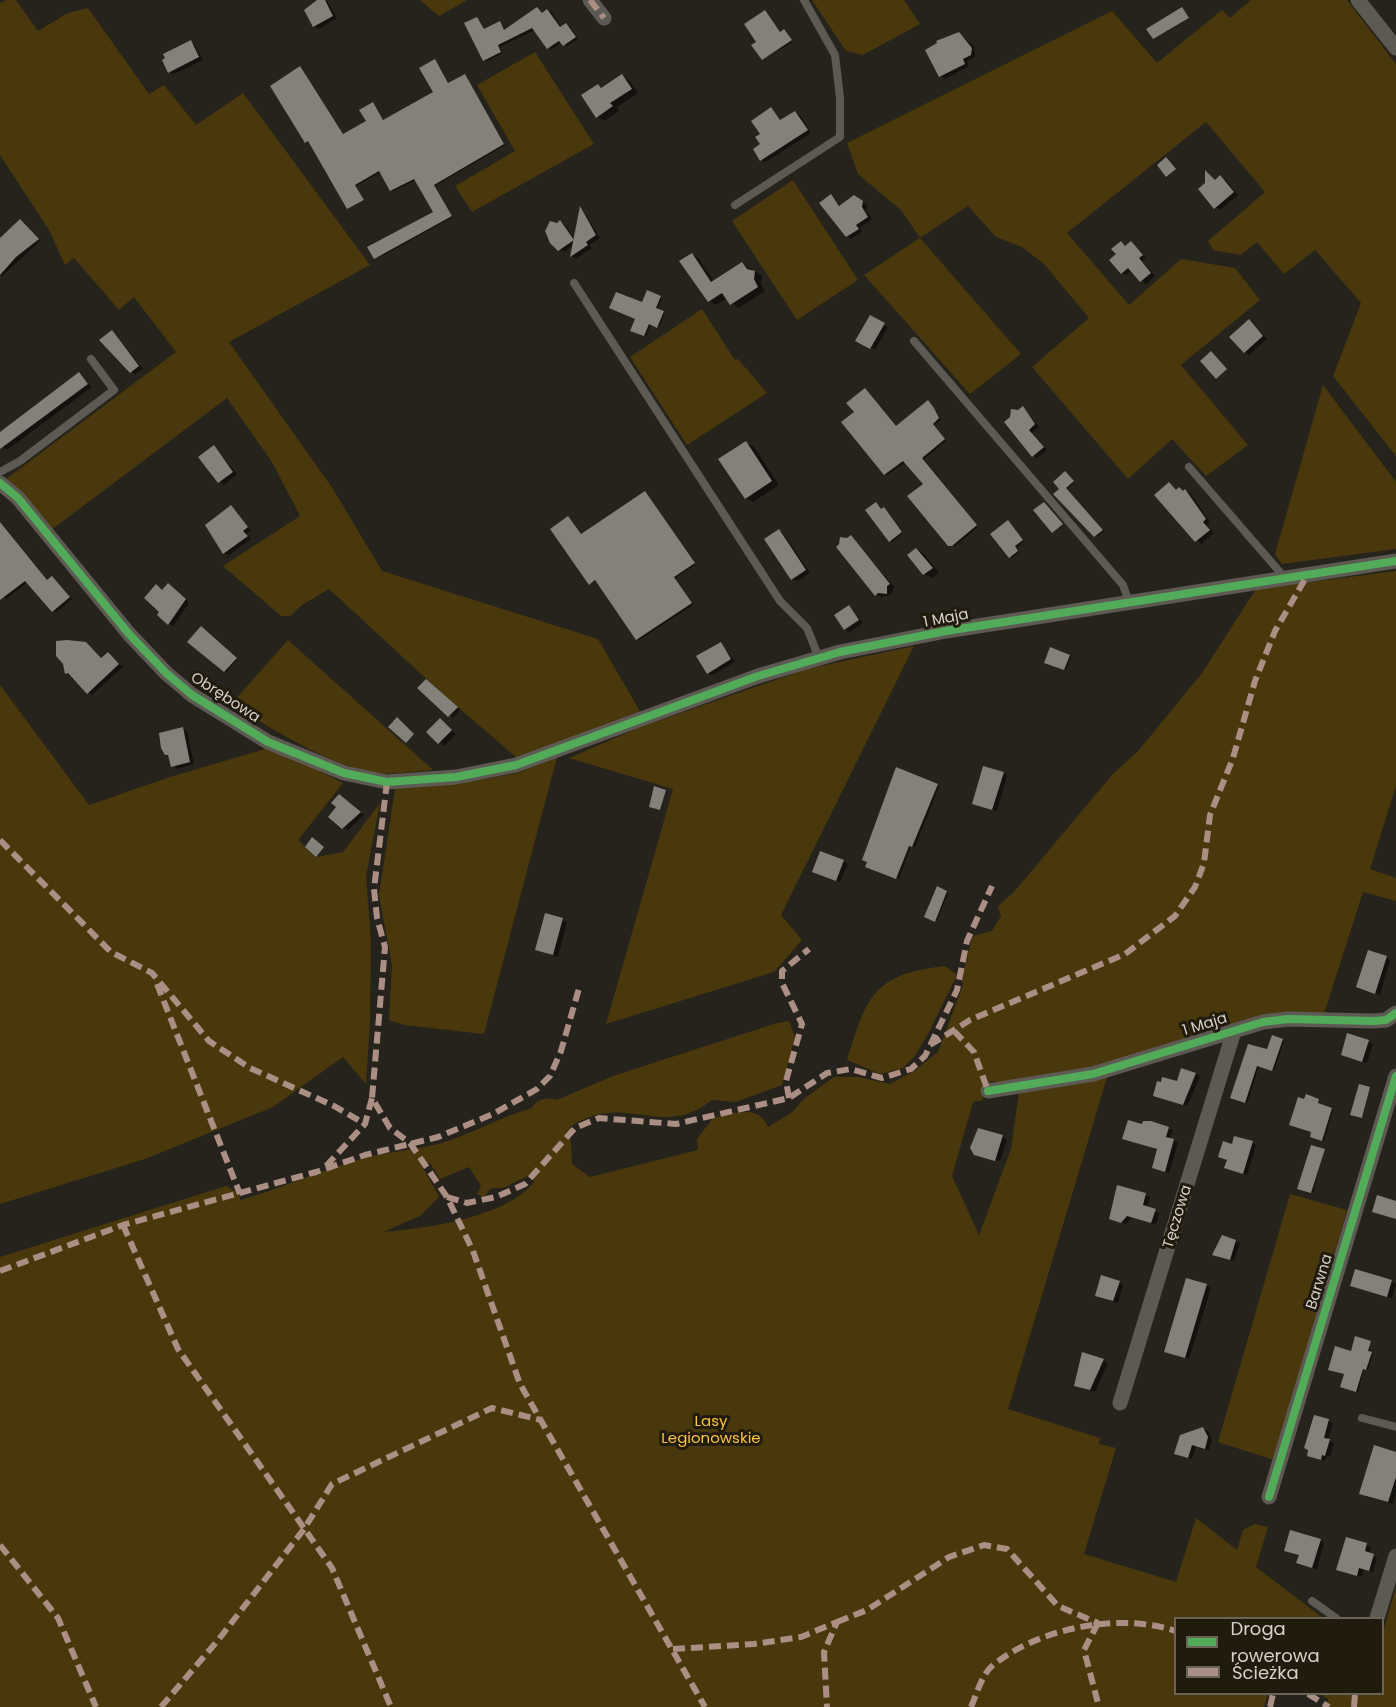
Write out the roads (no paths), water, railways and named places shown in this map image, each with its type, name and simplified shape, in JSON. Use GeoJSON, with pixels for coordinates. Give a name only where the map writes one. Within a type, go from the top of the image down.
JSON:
{"type":"FeatureCollection","features":[{"type":"Feature","properties":{"kind":"street"},"geometry":{"type":"LineString","coordinates":[[590,0],[603,18]]}},
{"type":"Feature","properties":{"kind":"street"},"geometry":{"type":"LineString","coordinates":[[1358,0],[1396,48]]}},
{"type":"Feature","properties":{"kind":"street","name":"Obrębowa"},"geometry":{"type":"LineString","coordinates":[[0,483],[18,498],[129,634],[166,673],[192,695],[268,742],[344,773],[371,781],[405,782],[456,777],[516,765]]}},
{"type":"Feature","properties":{"kind":"street","name":"1 Maja"},"geometry":{"type":"LineString","coordinates":[[516,765],[758,676],[819,658],[946,631],[1396,561]]}},
{"type":"Feature","properties":{"kind":"street","name":"1 Maja"},"geometry":{"type":"LineString","coordinates":[[988,1091],[1093,1074],[1263,1022],[1288,1019],[1374,1021],[1395,1016]]}},
{"type":"Feature","properties":{"kind":"street","name":"Tęczowa"},"geometry":{"type":"LineString","coordinates":[[1120,1403],[1234,1031]]}},
{"type":"Feature","properties":{"kind":"street","name":"Barwna"},"geometry":{"type":"LineString","coordinates":[[1269,1497],[1396,1076]]}},
{"type":"Feature","properties":{"kind":"street"},"geometry":{"type":"LineString","coordinates":[[1377,1617],[1396,1556]]}},
{"type":"Feature","properties":{"kind":"lane"},"geometry":{"type":"LineString","coordinates":[[735,205],[840,137],[840,98],[834,55],[804,0]]}},
{"type":"Feature","properties":{"kind":"lane"},"geometry":{"type":"LineString","coordinates":[[574,284],[780,601],[807,628],[819,658]]}},
{"type":"Feature","properties":{"kind":"lane"},"geometry":{"type":"LineString","coordinates":[[914,341],[1123,585],[1129,602]]}},
{"type":"Feature","properties":{"kind":"lane"},"geometry":{"type":"LineString","coordinates":[[0,472],[20,461],[114,390],[91,359]]}},
{"type":"Feature","properties":{"kind":"lane"},"geometry":{"type":"LineString","coordinates":[[1189,466],[1285,578]]}},
{"type":"Feature","properties":{"kind":"lane"},"geometry":{"type":"LineString","coordinates":[[1362,1418],[1396,1427]]}},
{"type":"Feature","properties":{"kind":"lane"},"geometry":{"type":"LineString","coordinates":[[1312,1601],[1334,1617]]}},
{"type":"Feature","properties":{"kind":"park label","name":"Lasy Legionowskie"},"geometry":{"type":"Point","coordinates":[711,1430]}}]}
